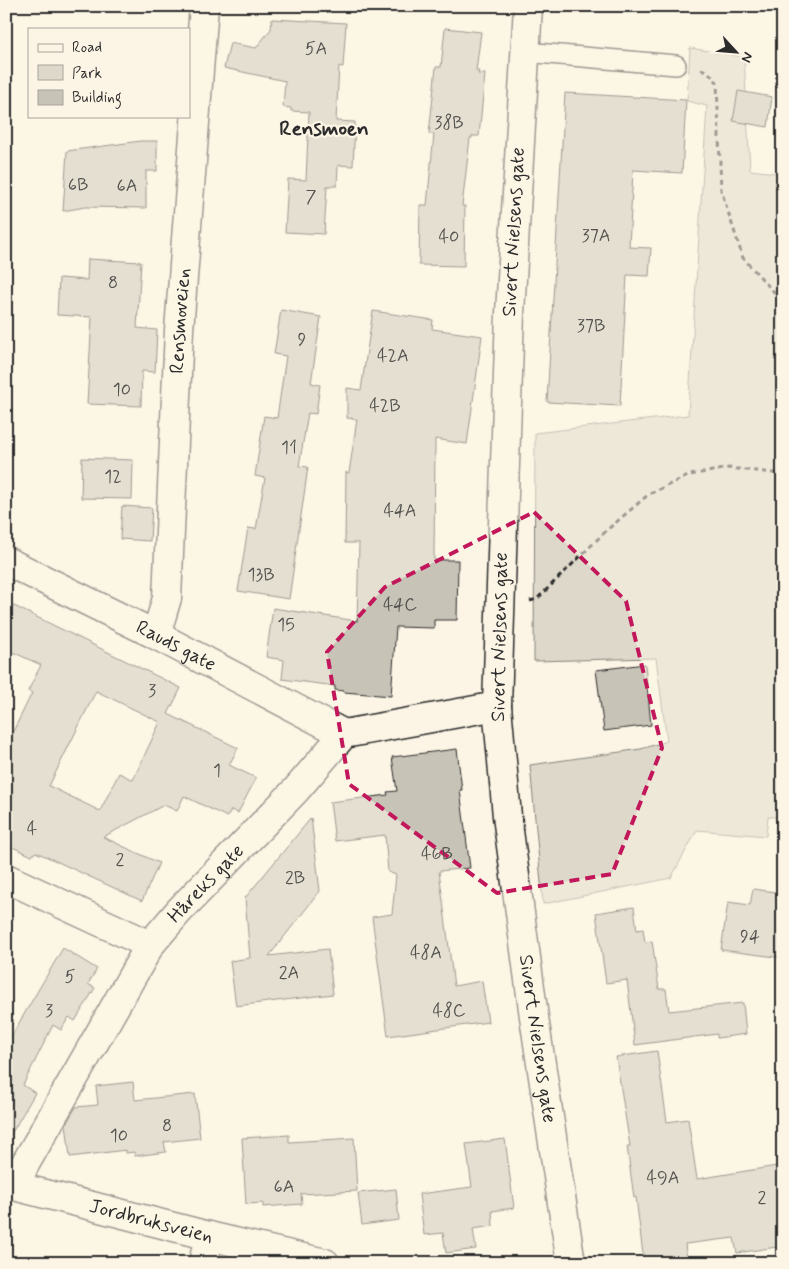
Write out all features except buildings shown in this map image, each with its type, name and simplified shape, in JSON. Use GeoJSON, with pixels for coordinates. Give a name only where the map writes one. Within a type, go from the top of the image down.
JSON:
{"type":"FeatureCollection","features":[{"type":"Feature","properties":{"kind":"street","name":"Rensmoveien"},"geometry":{"type":"LineString","coordinates":[[156,635],[167,598],[179,330],[204,6]]}},
{"type":"Feature","properties":{"kind":"street","name":"Sivert Nielsens gate"},"geometry":{"type":"LineString","coordinates":[[528,6],[510,313],[497,706],[507,816],[534,1018],[571,1263]]}},
{"type":"Feature","properties":{"kind":"street","name":"Rauds gate"},"geometry":{"type":"LineString","coordinates":[[6,561],[156,635],[344,734]]}},
{"type":"Feature","properties":{"kind":"street"},"geometry":{"type":"LineString","coordinates":[[344,734],[497,706]]}},
{"type":"Feature","properties":{"kind":"street","name":"Håreks gate"},"geometry":{"type":"LineString","coordinates":[[11,1185],[24,1166],[150,945],[179,911],[296,790],[344,734]]}},
{"type":"Feature","properties":{"kind":"street"},"geometry":{"type":"LineString","coordinates":[[6,878],[150,945]]}},
{"type":"Feature","properties":{"kind":"street","name":"Jordbruksveien"},"geometry":{"type":"LineString","coordinates":[[11,1185],[209,1236],[325,1263]]}},
{"type":"Feature","properties":{"kind":"street"},"geometry":{"type":"LineString","coordinates":[[203,1263],[209,1236]]}},
{"type":"Feature","properties":{"kind":"lane"},"geometry":{"type":"LineString","coordinates":[[525,52],[676,65]]}},
{"type":"Feature","properties":{"kind":"path"},"geometry":{"type":"LineString","coordinates":[[676,65],[696,67],[708,72],[717,82],[721,190],[743,258],[783,302]]}},
{"type":"Feature","properties":{"kind":"path"},"geometry":{"type":"LineString","coordinates":[[522,603],[537,599],[607,530],[649,494],[690,475],[729,468],[783,474]]}},
{"type":"Feature","properties":{"kind":"highlighted area"},"geometry":{"type":"Polygon","coordinates":[[[534,512],[626,601],[662,748],[612,874],[497,893],[349,784],[327,652],[385,587],[534,512]]]}},
{"type":"Feature","properties":{"kind":"green space"},"geometry":{"type":"Polygon","coordinates":[[[690,48],[744,57],[750,170],[783,174],[783,817],[768,817],[766,836],[697,830],[671,878],[543,904],[530,765],[641,749],[667,741],[656,658],[534,661],[535,433],[688,415],[707,106],[687,101],[690,48]]]}},
{"type":"Feature","properties":{"kind":"district","name":"Rensmoen"},"geometry":{"type":"Point","coordinates":[324,129]}}]}
